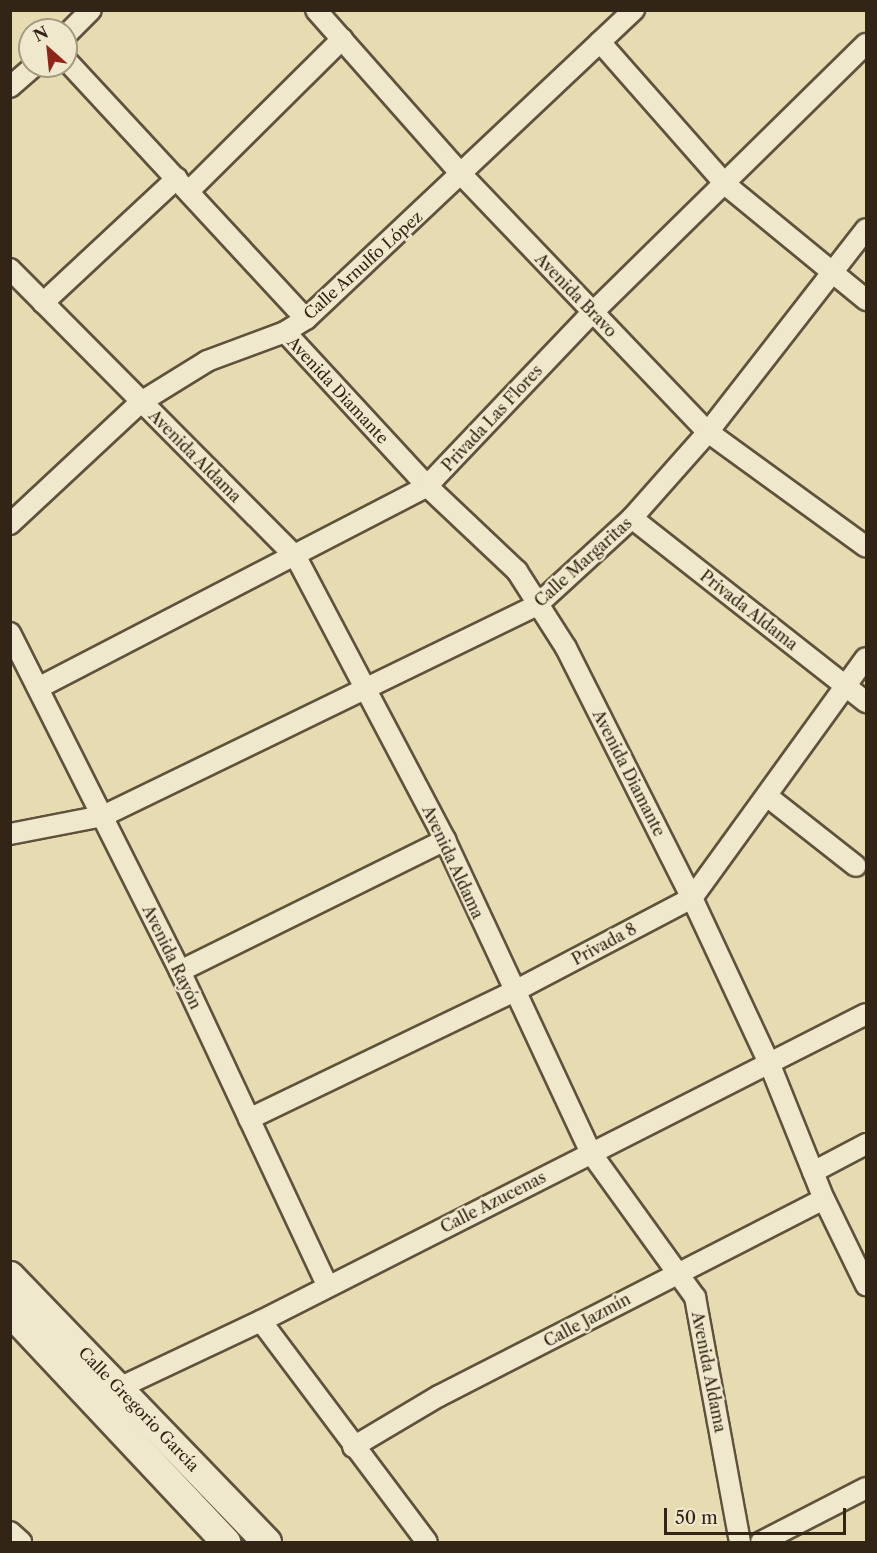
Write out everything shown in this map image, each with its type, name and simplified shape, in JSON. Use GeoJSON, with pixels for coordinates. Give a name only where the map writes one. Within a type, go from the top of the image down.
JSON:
{"type":"FeatureCollection","features":[{"type":"Feature","properties":{"kind":"street"},"geometry":{"type":"LineString","coordinates":[[78,23],[91,10]]}},
{"type":"Feature","properties":{"kind":"street","name":"Avenida Bravo"},"geometry":{"type":"LineString","coordinates":[[316,10],[462,175],[708,432],[867,547]]}},
{"type":"Feature","properties":{"kind":"street","name":"Calle Arnulfo López"},"geometry":{"type":"LineString","coordinates":[[10,524],[141,402],[207,361],[285,332],[306,320],[634,10]]}},
{"type":"Feature","properties":{"kind":"street"},"geometry":{"type":"LineString","coordinates":[[43,303],[183,185],[342,39]]}},
{"type":"Feature","properties":{"kind":"street"},"geometry":{"type":"LineString","coordinates":[[600,42],[725,184],[832,274],[867,300]]}},
{"type":"Feature","properties":{"kind":"street","name":"Privada Las Flores"},"geometry":{"type":"LineString","coordinates":[[40,687],[296,557],[427,486],[592,313],[867,44]]}},
{"type":"Feature","properties":{"kind":"street","name":"Avenida Diamante"},"geometry":{"type":"LineString","coordinates":[[78,73],[306,320]]}},
{"type":"Feature","properties":{"kind":"street","name":"Calle Margaritas"},"geometry":{"type":"LineString","coordinates":[[10,834],[103,816],[366,686],[537,605],[632,518],[708,432],[867,229]]}},
{"type":"Feature","properties":{"kind":"street","name":"Avenida Aldama"},"geometry":{"type":"LineString","coordinates":[[10,269],[296,557],[366,686],[445,840],[513,992],[591,1153],[695,1297],[740,1542]]}},
{"type":"Feature","properties":{"kind":"street","name":"Avenida Diamante"},"geometry":{"type":"LineString","coordinates":[[285,332],[427,486],[517,571],[566,648],[692,898],[770,1065],[824,1199],[862,1262],[867,1285]]}},
{"type":"Feature","properties":{"kind":"street","name":"Privada Aldama"},"geometry":{"type":"LineString","coordinates":[[632,518],[867,702]]}},
{"type":"Feature","properties":{"kind":"street","name":"Avenida Rayón"},"geometry":{"type":"LineString","coordinates":[[10,633],[40,687],[180,970],[327,1285]]}},
{"type":"Feature","properties":{"kind":"street","name":"Privada 8"},"geometry":{"type":"LineString","coordinates":[[249,1119],[513,992],[692,898],[867,658]]}},
{"type":"Feature","properties":{"kind":"street"},"geometry":{"type":"LineString","coordinates":[[767,796],[856,866]]}},
{"type":"Feature","properties":{"kind":"street"},"geometry":{"type":"LineString","coordinates":[[180,970],[445,840]]}},
{"type":"Feature","properties":{"kind":"street","name":"Calle Azucenas"},"geometry":{"type":"LineString","coordinates":[[119,1388],[261,1320],[770,1065],[867,1014]]}},
{"type":"Feature","properties":{"kind":"street"},"geometry":{"type":"LineString","coordinates":[[813,1172],[867,1144]]}},
{"type":"Feature","properties":{"kind":"street","name":"Calle Jazmín"},"geometry":{"type":"LineString","coordinates":[[353,1447],[439,1396],[824,1199]]}},
{"type":"Feature","properties":{"kind":"street","name":"Calle Gregorio García"},"geometry":{"type":"LineString","coordinates":[[10,1276],[267,1542]]}},
{"type":"Feature","properties":{"kind":"street","name":"Calle Gregorio García"},"geometry":{"type":"LineString","coordinates":[[10,1312],[226,1542]]}},
{"type":"Feature","properties":{"kind":"street"},"geometry":{"type":"LineString","coordinates":[[261,1320],[353,1447],[427,1542]]}},
{"type":"Feature","properties":{"kind":"street"},"geometry":{"type":"LineString","coordinates":[[761,1542],[867,1488]]}},
{"type":"Feature","properties":{"kind":"street"},"geometry":{"type":"LineString","coordinates":[[10,1532],[21,1542]]}}]}
